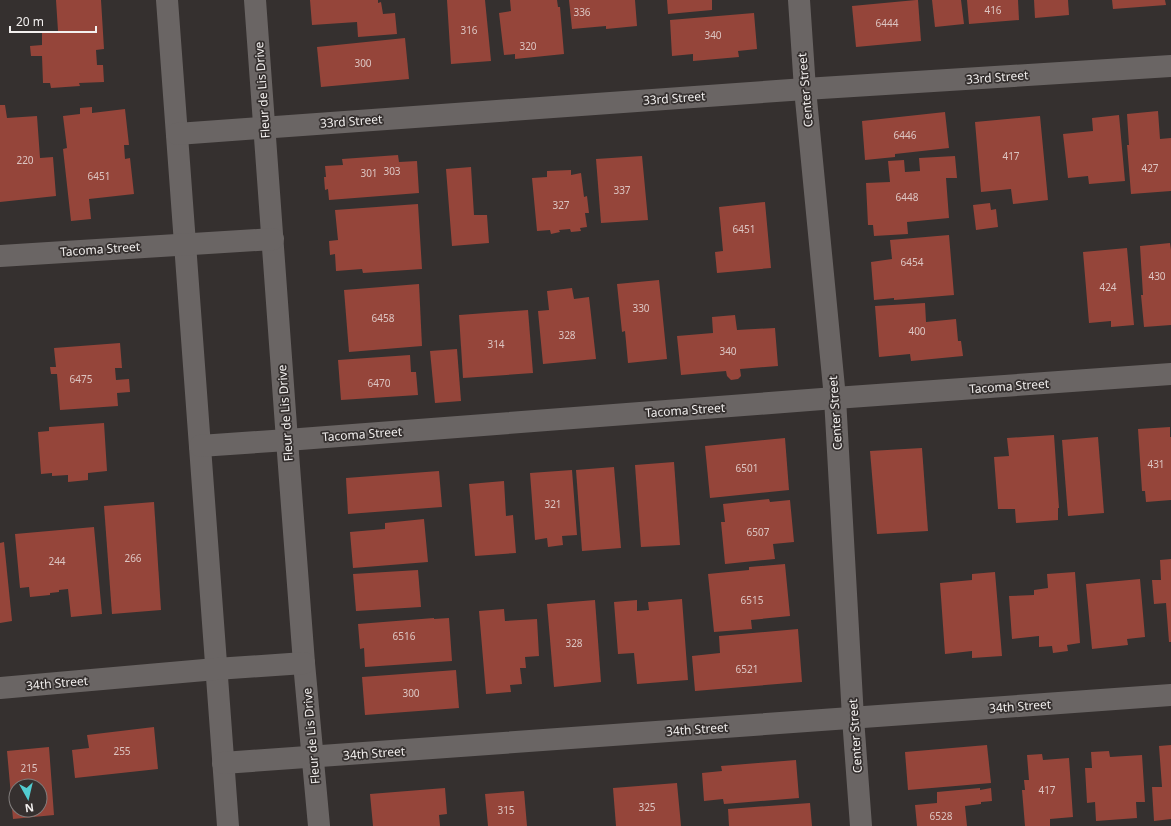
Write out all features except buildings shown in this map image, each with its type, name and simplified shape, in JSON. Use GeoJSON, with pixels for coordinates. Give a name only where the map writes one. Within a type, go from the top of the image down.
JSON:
{"type":"FeatureCollection","features":[{"type":"Feature","properties":{"kind":"street"},"geometry":{"type":"LineString","coordinates":[[167,0],[228,826]]}},
{"type":"Feature","properties":{"kind":"street","name":"Fleur de Lis Drive"},"geometry":{"type":"LineString","coordinates":[[255,0],[304,662],[319,826]]}},
{"type":"Feature","properties":{"kind":"street","name":"Center Street"},"geometry":{"type":"LineString","coordinates":[[799,0],[805,89],[835,398],[861,826]]}},
{"type":"Feature","properties":{"kind":"street","name":"33rd Street"},"geometry":{"type":"LineString","coordinates":[[177,134],[805,89],[1171,66]]}},
{"type":"Feature","properties":{"kind":"street","name":"Tacoma Street"},"geometry":{"type":"LineString","coordinates":[[0,256],[273,239]]}},
{"type":"Feature","properties":{"kind":"street","name":"Tacoma Street"},"geometry":{"type":"LineString","coordinates":[[200,446],[1171,374]]}},
{"type":"Feature","properties":{"kind":"street","name":"34th Street"},"geometry":{"type":"LineString","coordinates":[[0,688],[304,662]]}},
{"type":"Feature","properties":{"kind":"street","name":"34th Street"},"geometry":{"type":"LineString","coordinates":[[223,763],[1171,694]]}}]}
